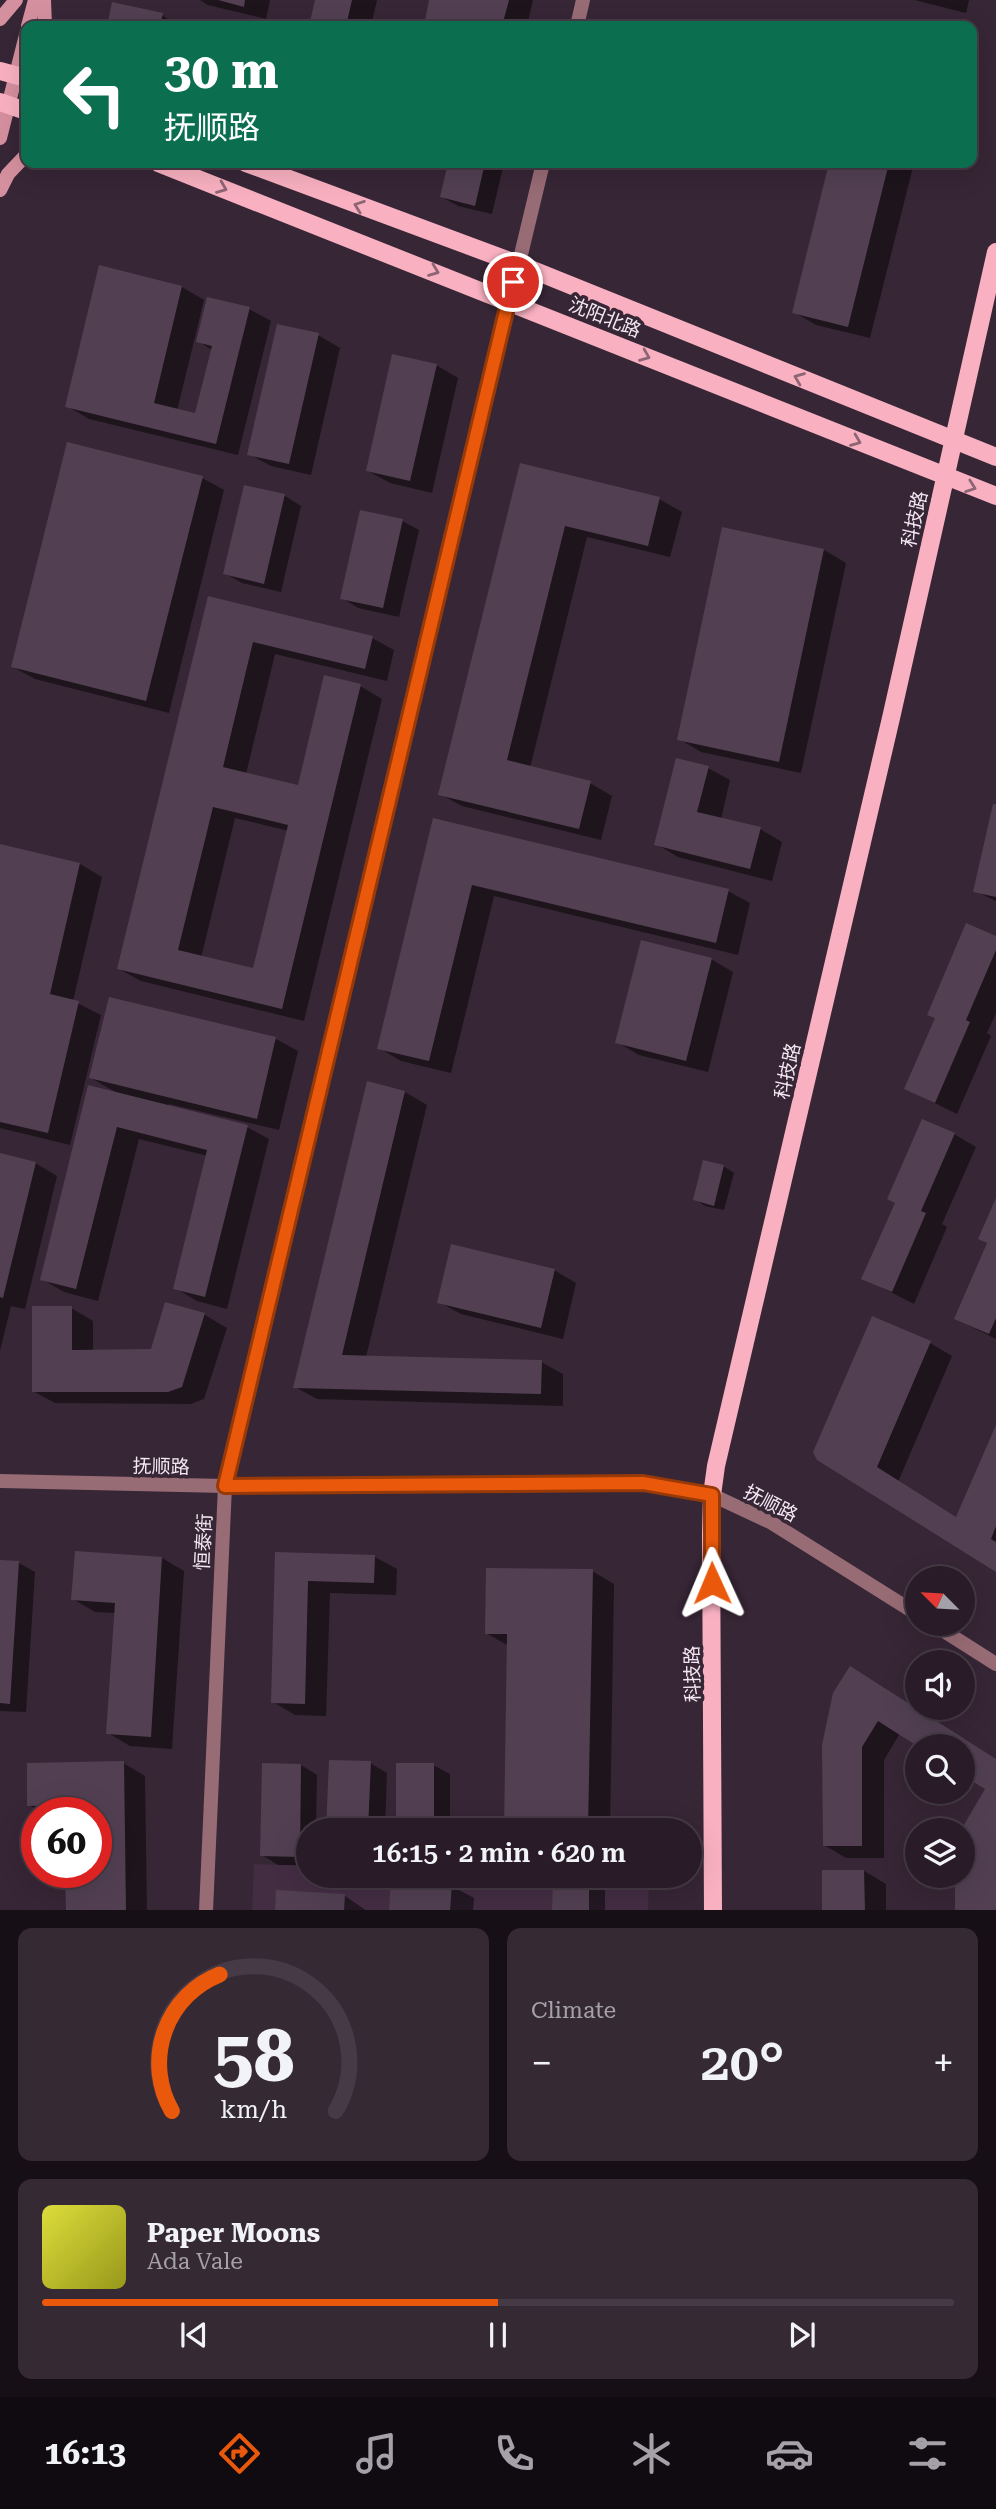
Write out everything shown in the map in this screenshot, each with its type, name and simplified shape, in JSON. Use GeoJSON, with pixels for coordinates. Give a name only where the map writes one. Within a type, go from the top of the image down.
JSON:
{"type":"FeatureCollection","features":[{"type":"Feature","properties":{"kind":"main road"},"geometry":{"type":"LineString","coordinates":[[0,19],[16,0]]}},
{"type":"Feature","properties":{"kind":"main road"},"geometry":{"type":"LineString","coordinates":[[29,21],[34,0]]}},
{"type":"Feature","properties":{"kind":"main road"},"geometry":{"type":"LineString","coordinates":[[44,0],[44,21]]}},
{"type":"Feature","properties":{"kind":"main road"},"geometry":{"type":"LineString","coordinates":[[0,138],[4,103],[21,52]]}},
{"type":"Feature","properties":{"kind":"main road"},"geometry":{"type":"LineString","coordinates":[[4,103],[21,109]]}},
{"type":"Feature","properties":{"kind":"main road"},"geometry":{"type":"LineString","coordinates":[[0,190],[8,174],[21,160]]}},
{"type":"Feature","properties":{"kind":"main road","name":"沈阳北路"},"geometry":{"type":"LineString","coordinates":[[171,168],[996,496]]}},
{"type":"Feature","properties":{"kind":"main road","name":"沈阳北路"},"geometry":{"type":"LineString","coordinates":[[259,168],[518,264],[996,457]]}},
{"type":"Feature","properties":{"kind":"main road","name":"科技路"},"geometry":{"type":"LineString","coordinates":[[713,1910],[712,1495],[716,1466],[996,252]]}},
{"type":"Feature","properties":{"kind":"street"},"geometry":{"type":"LineString","coordinates":[[578,21],[583,0]]}},
{"type":"Feature","properties":{"kind":"street","name":"恒泰街"},"geometry":{"type":"LineString","coordinates":[[206,1910],[225,1486],[542,168]]}},
{"type":"Feature","properties":{"kind":"street","name":"抚顺路"},"geometry":{"type":"LineString","coordinates":[[0,1481],[225,1486],[643,1483],[712,1495],[772,1522],[905,1606]]}},
{"type":"Feature","properties":{"kind":"street"},"geometry":{"type":"LineString","coordinates":[[952,1636],[996,1664]]}},
{"type":"Feature","properties":{"kind":"shaded area"},"geometry":{"type":"Polygon","coordinates":[[[254,1864],[296,1866],[296,1888],[649,1888],[648,1910],[252,1910],[254,1864]]]}},
{"type":"Feature","properties":{"kind":"building"},"geometry":{"type":"Polygon","coordinates":[[[218,0],[245,0],[244,7],[218,0]]]}},
{"type":"Feature","properties":{"kind":"building"},"geometry":{"type":"Polygon","coordinates":[[[315,0],[352,0],[347,21],[310,21],[315,0]]]}},
{"type":"Feature","properties":{"kind":"building"},"geometry":{"type":"Polygon","coordinates":[[[429,0],[509,0],[503,21],[425,21],[429,0]]]}},
{"type":"Feature","properties":{"kind":"building"},"geometry":{"type":"Polygon","coordinates":[[[112,2],[163,13],[161,21],[108,21],[112,2]]]}},
{"type":"Feature","properties":{"kind":"building"},"geometry":{"type":"Polygon","coordinates":[[[447,168],[484,168],[475,206],[440,197],[447,168]]]}},
{"type":"Feature","properties":{"kind":"building"},"geometry":{"type":"Polygon","coordinates":[[[828,168],[888,168],[848,327],[792,313],[828,168]]]}},
{"type":"Feature","properties":{"kind":"building"},"geometry":{"type":"Polygon","coordinates":[[[99,265],[182,286],[154,403],[195,413],[212,346],[196,342],[207,297],[250,307],[216,444],[65,407],[99,265]]]}},
{"type":"Feature","properties":{"kind":"building"},"geometry":{"type":"Polygon","coordinates":[[[277,324],[319,333],[289,464],[247,455],[277,324]]]}},
{"type":"Feature","properties":{"kind":"building"},"geometry":{"type":"Polygon","coordinates":[[[392,354],[437,364],[410,481],[366,471],[392,354]]]}},
{"type":"Feature","properties":{"kind":"building"},"geometry":{"type":"Polygon","coordinates":[[[67,442],[203,476],[146,701],[11,667],[67,442]]]}},
{"type":"Feature","properties":{"kind":"building"},"geometry":{"type":"Polygon","coordinates":[[[520,463],[660,497],[648,546],[565,526],[507,760],[591,781],[579,829],[438,795],[520,463]]]}},
{"type":"Feature","properties":{"kind":"building"},"geometry":{"type":"Polygon","coordinates":[[[244,485],[285,494],[264,584],[223,574],[244,485]]]}},
{"type":"Feature","properties":{"kind":"building"},"geometry":{"type":"Polygon","coordinates":[[[360,510],[403,519],[383,608],[340,599],[360,510]]]}},
{"type":"Feature","properties":{"kind":"building"},"geometry":{"type":"Polygon","coordinates":[[[722,527],[824,549],[779,762],[677,740],[722,527]]]}},
{"type":"Feature","properties":{"kind":"building"},"geometry":{"type":"Polygon","coordinates":[[[208,596],[373,636],[365,669],[253,642],[223,767],[298,785],[324,675],[361,684],[282,1009],[117,969],[208,596]],[[213,807],[178,950],[253,968],[288,825],[213,807]]]}},
{"type":"Feature","properties":{"kind":"building"},"geometry":{"type":"Polygon","coordinates":[[[676,758],[709,766],[697,812],[761,827],[750,869],[654,845],[676,758]]]}},
{"type":"Feature","properties":{"kind":"building"},"geometry":{"type":"Polygon","coordinates":[[[993,804],[996,804],[996,897],[973,892],[993,804]]]}},
{"type":"Feature","properties":{"kind":"building"},"geometry":{"type":"Polygon","coordinates":[[[433,818],[729,889],[716,943],[472,885],[429,1061],[377,1049],[433,818]]]}},
{"type":"Feature","properties":{"kind":"building"},"geometry":{"type":"Polygon","coordinates":[[[0,844],[80,863],[50,994],[79,1001],[48,1133],[0,1122],[0,844]]]}},
{"type":"Feature","properties":{"kind":"building"},"geometry":{"type":"Polygon","coordinates":[[[966,923],[996,936],[996,950],[966,1020],[970,1022],[935,1103],[904,1089],[935,1018],[927,1015],[966,923]]]}},
{"type":"Feature","properties":{"kind":"building"},"geometry":{"type":"Polygon","coordinates":[[[641,940],[712,958],[686,1061],[615,1043],[641,940]]]}},
{"type":"Feature","properties":{"kind":"building"},"geometry":{"type":"Polygon","coordinates":[[[109,997],[276,1037],[257,1119],[89,1078],[109,997]]]}},
{"type":"Feature","properties":{"kind":"building"},"geometry":{"type":"Polygon","coordinates":[[[367,1081],[405,1091],[342,1355],[542,1360],[541,1394],[293,1388],[367,1081]]]}},
{"type":"Feature","properties":{"kind":"building"},"geometry":{"type":"Polygon","coordinates":[[[88,1085],[248,1125],[205,1297],[173,1289],[207,1150],[117,1127],[76,1289],[40,1280],[88,1085]]]}},
{"type":"Feature","properties":{"kind":"building"},"geometry":{"type":"Polygon","coordinates":[[[922,1119],[955,1133],[921,1211],[926,1213],[892,1292],[861,1279],[895,1203],[887,1199],[922,1119]]]}},
{"type":"Feature","properties":{"kind":"building"},"geometry":{"type":"Polygon","coordinates":[[[0,1153],[36,1162],[3,1298],[0,1297],[0,1153]]]}},
{"type":"Feature","properties":{"kind":"building"},"geometry":{"type":"Polygon","coordinates":[[[703,1160],[724,1165],[714,1206],[693,1200],[703,1160]]]}},
{"type":"Feature","properties":{"kind":"building"},"geometry":{"type":"Polygon","coordinates":[[[996,1198],[996,1318],[989,1334],[954,1319],[987,1243],[978,1239],[996,1198]]]}},
{"type":"Feature","properties":{"kind":"building"},"geometry":{"type":"Polygon","coordinates":[[[451,1244],[555,1269],[541,1328],[437,1303],[451,1244]]]}},
{"type":"Feature","properties":{"kind":"building"},"geometry":{"type":"Polygon","coordinates":[[[165,1302],[205,1313],[182,1387],[168,1392],[32,1392],[32,1306],[72,1306],[72,1350],[151,1349],[165,1302]]]}},
{"type":"Feature","properties":{"kind":"building"},"geometry":{"type":"Polygon","coordinates":[[[872,1316],[931,1341],[877,1467],[956,1517],[996,1425],[996,1526],[991,1539],[996,1542],[996,1572],[817,1460],[813,1452],[872,1316]]]}},
{"type":"Feature","properties":{"kind":"building"},"geometry":{"type":"Polygon","coordinates":[[[75,1551],[162,1557],[151,1737],[106,1734],[115,1603],[71,1600],[75,1551]]]}},
{"type":"Feature","properties":{"kind":"building"},"geometry":{"type":"Polygon","coordinates":[[[275,1552],[375,1555],[374,1583],[308,1581],[305,1704],[271,1703],[275,1552]]]}},
{"type":"Feature","properties":{"kind":"building"},"geometry":{"type":"Polygon","coordinates":[[[0,1560],[19,1561],[10,1704],[0,1703],[0,1560]]]}},
{"type":"Feature","properties":{"kind":"building"},"geometry":{"type":"Polygon","coordinates":[[[486,1568],[593,1569],[588,1818],[504,1818],[507,1634],[485,1634],[486,1568]]]}},
{"type":"Feature","properties":{"kind":"building"},"geometry":{"type":"Polygon","coordinates":[[[850,1666],[905,1701],[905,1720],[935,1720],[957,1734],[905,1734],[905,1738],[878,1721],[862,1747],[862,1846],[823,1846],[822,1745],[833,1693],[850,1666]]]}},
{"type":"Feature","properties":{"kind":"building"},"geometry":{"type":"Polygon","coordinates":[[[975,1746],[996,1759],[996,1910],[955,1910],[955,1888],[975,1888],[975,1818],[968,1818],[985,1789],[975,1783],[975,1746]]]}},
{"type":"Feature","properties":{"kind":"building"},"geometry":{"type":"Polygon","coordinates":[[[329,1760],[371,1761],[369,1818],[327,1818],[329,1760]]]}},
{"type":"Feature","properties":{"kind":"building"},"geometry":{"type":"Polygon","coordinates":[[[124,1761],[126,1910],[66,1910],[65,1888],[112,1888],[112,1797],[27,1797],[27,1763],[124,1761]]]}},
{"type":"Feature","properties":{"kind":"building"},"geometry":{"type":"Polygon","coordinates":[[[262,1763],[301,1764],[300,1818],[296,1818],[296,1857],[260,1856],[262,1763]]]}},
{"type":"Feature","properties":{"kind":"building"},"geometry":{"type":"Polygon","coordinates":[[[396,1763],[434,1763],[434,1818],[396,1818],[396,1763]]]}},
{"type":"Feature","properties":{"kind":"building"},"geometry":{"type":"Polygon","coordinates":[[[822,1870],[864,1870],[865,1910],[822,1910],[822,1870]]]}},
{"type":"Feature","properties":{"kind":"building"},"geometry":{"type":"Polygon","coordinates":[[[390,1888],[452,1888],[450,1910],[389,1910],[390,1888]]]}},
{"type":"Feature","properties":{"kind":"building"},"geometry":{"type":"Polygon","coordinates":[[[553,1888],[589,1888],[589,1910],[552,1910],[553,1888]]]}},
{"type":"Feature","properties":{"kind":"building"},"geometry":{"type":"Polygon","coordinates":[[[276,1890],[345,1894],[344,1910],[275,1910],[276,1890]]]}},
{"type":"Feature","properties":{"kind":"route"},"geometry":{"type":"LineString","coordinates":[[513,282],[225,1486],[643,1483],[712,1495],[712,1583]]}}]}
